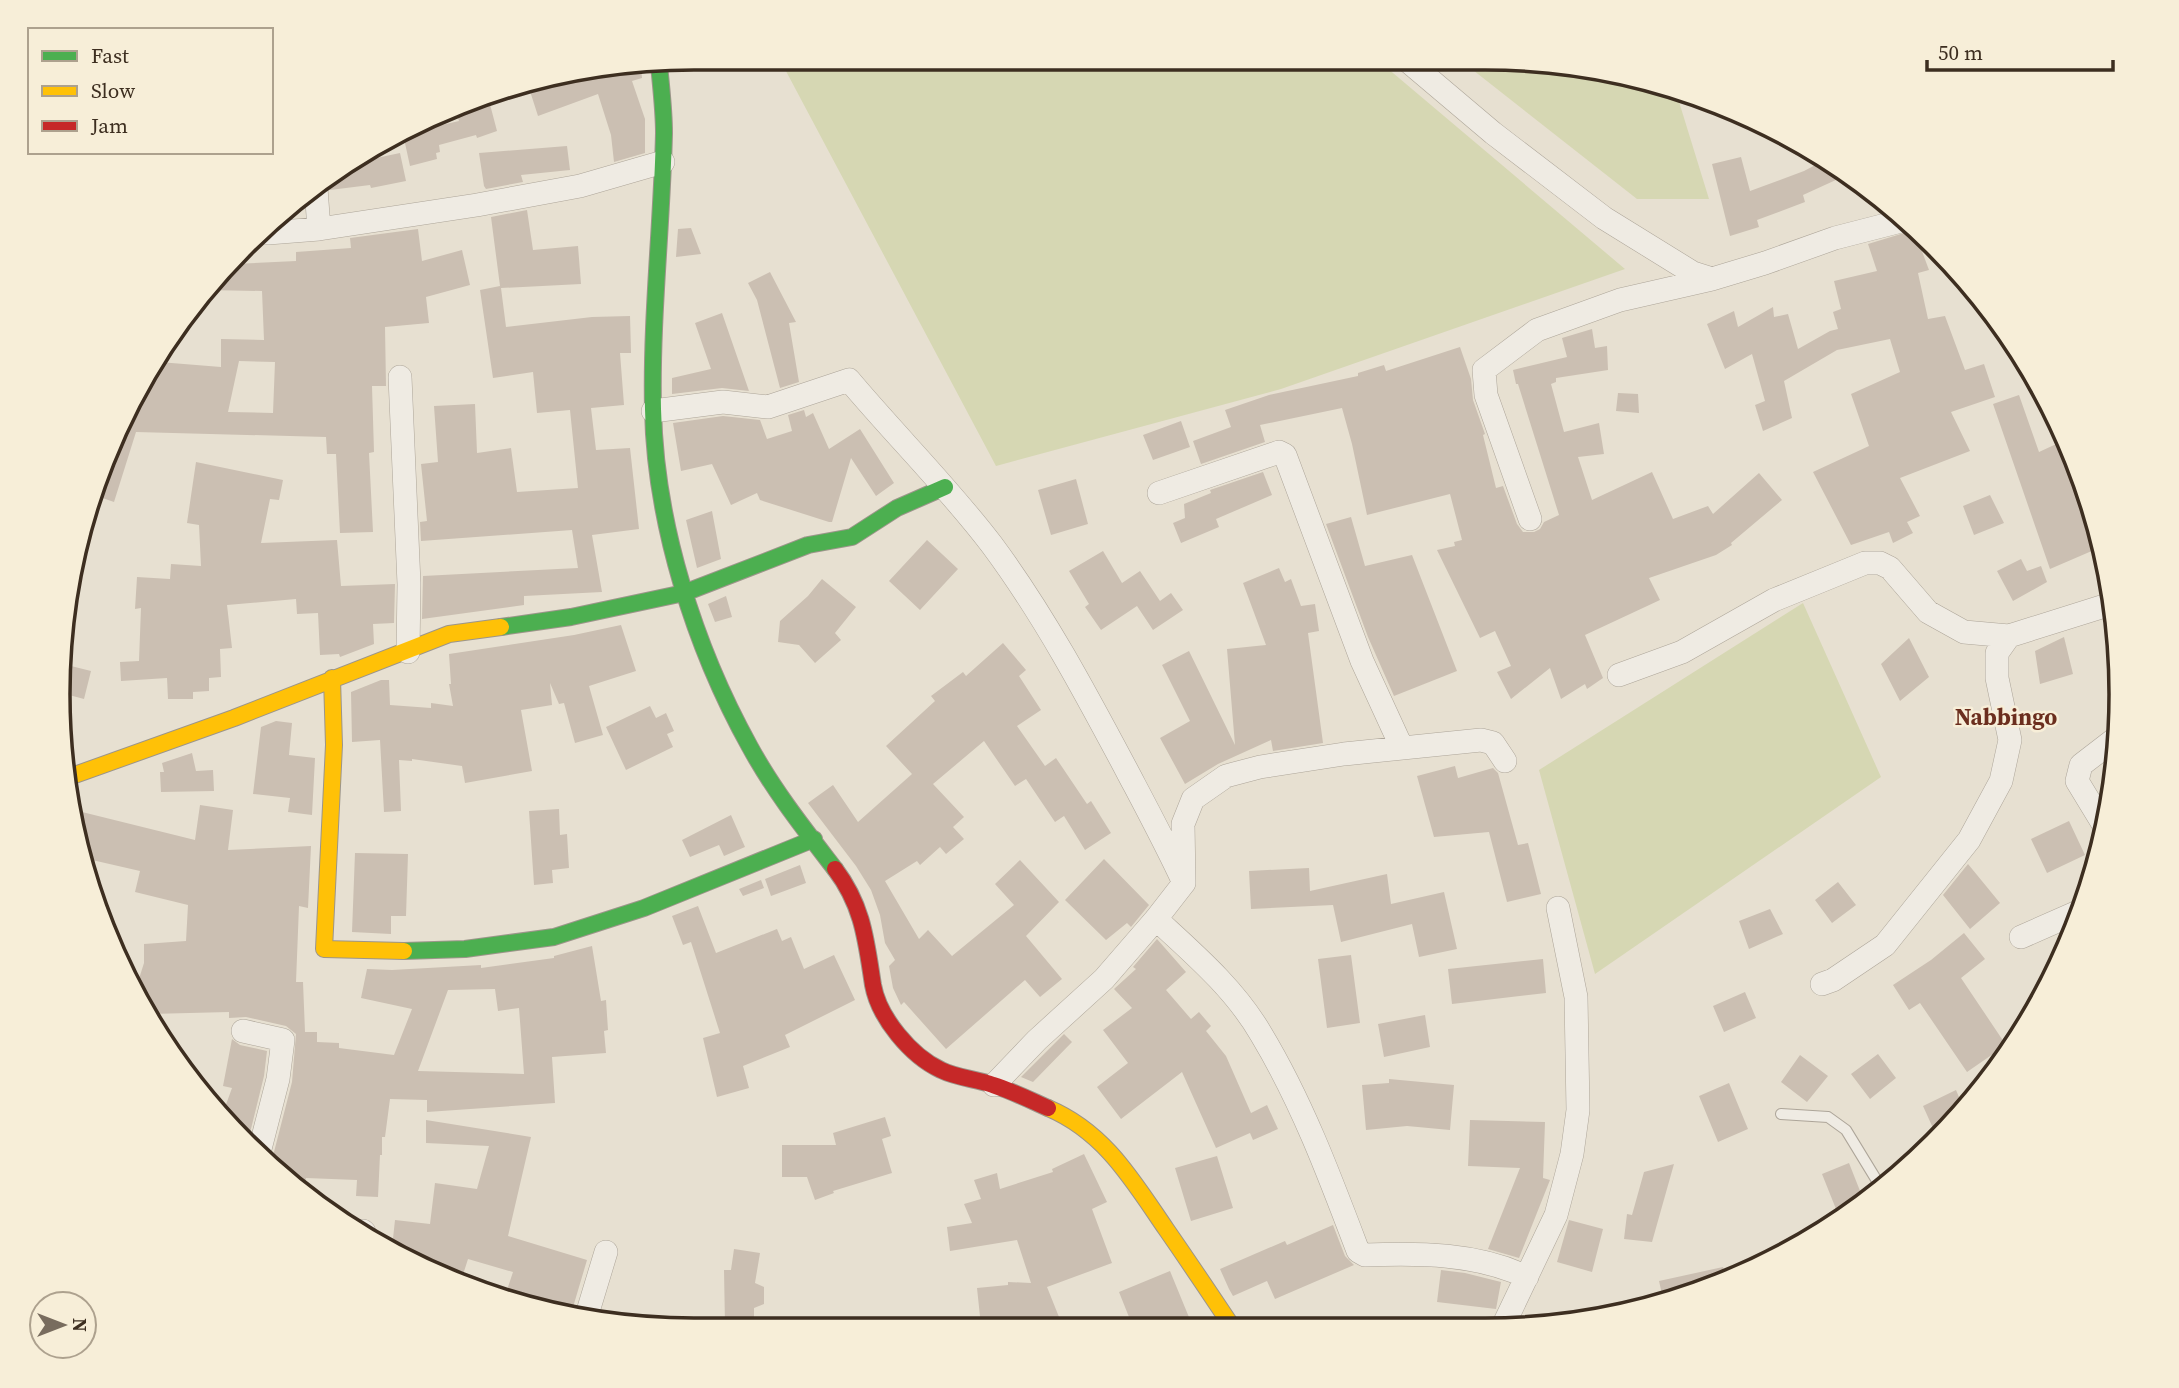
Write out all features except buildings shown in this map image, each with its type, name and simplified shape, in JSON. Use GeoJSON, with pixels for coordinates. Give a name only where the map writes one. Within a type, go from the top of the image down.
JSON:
{"type":"FeatureCollection","features":[{"type":"Feature","properties":{"kind":"street"},"geometry":{"type":"LineString","coordinates":[[1419,70],[1604,218],[1693,273],[1712,279]]}},
{"type":"Feature","properties":{"kind":"street"},"geometry":{"type":"LineString","coordinates":[[660,71],[664,130],[653,411],[662,491],[684,593],[713,669],[750,747],[784,802],[814,839],[854,897],[863,921],[875,994],[888,1021],[903,1042],[941,1070],[994,1085],[1063,1114],[1089,1133],[1120,1161],[1226,1318]]}},
{"type":"Feature","properties":{"kind":"street"},"geometry":{"type":"LineString","coordinates":[[275,232],[319,229],[580,186],[663,162]]}},
{"type":"Feature","properties":{"kind":"street"},"geometry":{"type":"LineString","coordinates":[[317,197],[319,229]]}},
{"type":"Feature","properties":{"kind":"street"},"geometry":{"type":"LineString","coordinates":[[1530,519],[1486,395],[1484,370],[1537,330],[1620,300],[1712,279],[1765,264],[1835,238],[1894,223]]}},
{"type":"Feature","properties":{"kind":"street"},"geometry":{"type":"LineString","coordinates":[[400,377],[409,584],[408,652]]}},
{"type":"Feature","properties":{"kind":"street"},"geometry":{"type":"LineString","coordinates":[[653,411],[723,402],[768,407],[849,380],[945,487],[991,544],[1030,600],[1099,715],[1184,883]]}},
{"type":"Feature","properties":{"kind":"street"},"geometry":{"type":"LineString","coordinates":[[1159,494],[1279,452],[1286,455],[1362,661],[1402,748]]}},
{"type":"Feature","properties":{"kind":"street"},"geometry":{"type":"LineString","coordinates":[[75,775],[234,718],[449,634],[570,617],[684,593],[808,545],[852,537],[897,508],[945,487]]}},
{"type":"Feature","properties":{"kind":"street"},"geometry":{"type":"LineString","coordinates":[[1619,674],[1682,652],[1774,600],[1865,563],[1880,563],[1890,568],[1928,612],[1964,632],[2009,636],[2103,606]]}},
{"type":"Feature","properties":{"kind":"street"},"geometry":{"type":"LineString","coordinates":[[1822,984],[1885,945],[1969,840],[2001,781],[2010,740],[1997,678],[1997,653],[2009,636]]}},
{"type":"Feature","properties":{"kind":"street"},"geometry":{"type":"LineString","coordinates":[[332,678],[334,745],[324,949],[391,952],[465,949],[554,937],[644,908],[814,839]]}},
{"type":"Feature","properties":{"kind":"street"},"geometry":{"type":"LineString","coordinates":[[994,1085],[1037,1040],[1104,979],[1184,883],[1183,824],[1193,799],[1226,776],[1296,761],[1481,740],[1493,743],[1505,761]]}},
{"type":"Feature","properties":{"kind":"street"},"geometry":{"type":"LineString","coordinates":[[2097,814],[2077,781],[2081,765],[2107,745]]}},
{"type":"Feature","properties":{"kind":"street"},"geometry":{"type":"LineString","coordinates":[[1507,1317],[1556,1215],[1572,1154],[1578,1110],[1577,997],[1558,908]]}},
{"type":"Feature","properties":{"kind":"street"},"geometry":{"type":"LineString","coordinates":[[2021,937],[2068,916]]}},
{"type":"Feature","properties":{"kind":"street"},"geometry":{"type":"LineString","coordinates":[[1156,919],[1220,979],[1261,1032],[1318,1148],[1357,1251],[1364,1255],[1454,1255],[1512,1270],[1527,1278]]}},
{"type":"Feature","properties":{"kind":"street"},"geometry":{"type":"LineString","coordinates":[[243,1031],[283,1040],[278,1079],[262,1143]]}},
{"type":"Feature","properties":{"kind":"street"},"geometry":{"type":"LineString","coordinates":[[589,1309],[606,1252]]}},
{"type":"Feature","properties":{"kind":"lane"},"geometry":{"type":"LineString","coordinates":[[1781,1114],[1828,1118],[1846,1130],[1876,1180]]}},
{"type":"Feature","properties":{"kind":"green space"},"geometry":{"type":"Polygon","coordinates":[[[785,70],[1389,70],[1625,269],[1281,389],[996,466],[785,70]]]}},
{"type":"Feature","properties":{"kind":"green space"},"geometry":{"type":"Polygon","coordinates":[[[1473,70],[1566,75],[1647,91],[1679,101],[1709,199],[1637,199],[1473,70]]]}},
{"type":"Feature","properties":{"kind":"green space"},"geometry":{"type":"Polygon","coordinates":[[[1803,603],[1881,777],[1595,974],[1539,770],[1803,603]]]}},
{"type":"Feature","properties":{"kind":"traffic: fast"},"geometry":{"type":"LineString","coordinates":[[660,71],[664,133],[653,409],[655,452],[670,540],[696,627],[730,709],[769,779],[835,869]]}},
{"type":"Feature","properties":{"kind":"traffic: fast"},"geometry":{"type":"LineString","coordinates":[[501,627],[571,617],[684,593],[808,545],[852,537],[897,508],[945,487]]}},
{"type":"Feature","properties":{"kind":"traffic: fast"},"geometry":{"type":"LineString","coordinates":[[404,951],[465,949],[554,937],[644,908],[814,839]]}},
{"type":"Feature","properties":{"kind":"traffic: slow"},"geometry":{"type":"LineString","coordinates":[[75,775],[234,718],[449,634],[501,627]]}},
{"type":"Feature","properties":{"kind":"traffic: slow"},"geometry":{"type":"LineString","coordinates":[[332,678],[334,745],[324,949],[404,951]]}},
{"type":"Feature","properties":{"kind":"traffic: slow"},"geometry":{"type":"LineString","coordinates":[[1048,1108],[1086,1130],[1116,1160],[1142,1193],[1226,1318]]}},
{"type":"Feature","properties":{"kind":"traffic: jam"},"geometry":{"type":"LineString","coordinates":[[835,869],[852,896],[857,910],[876,998],[898,1035],[930,1064],[941,1070],[1000,1087],[1048,1108]]}},
{"type":"Feature","properties":{"kind":"district","name":"Nabbingo"},"geometry":{"type":"Point","coordinates":[2006,717]}}]}
